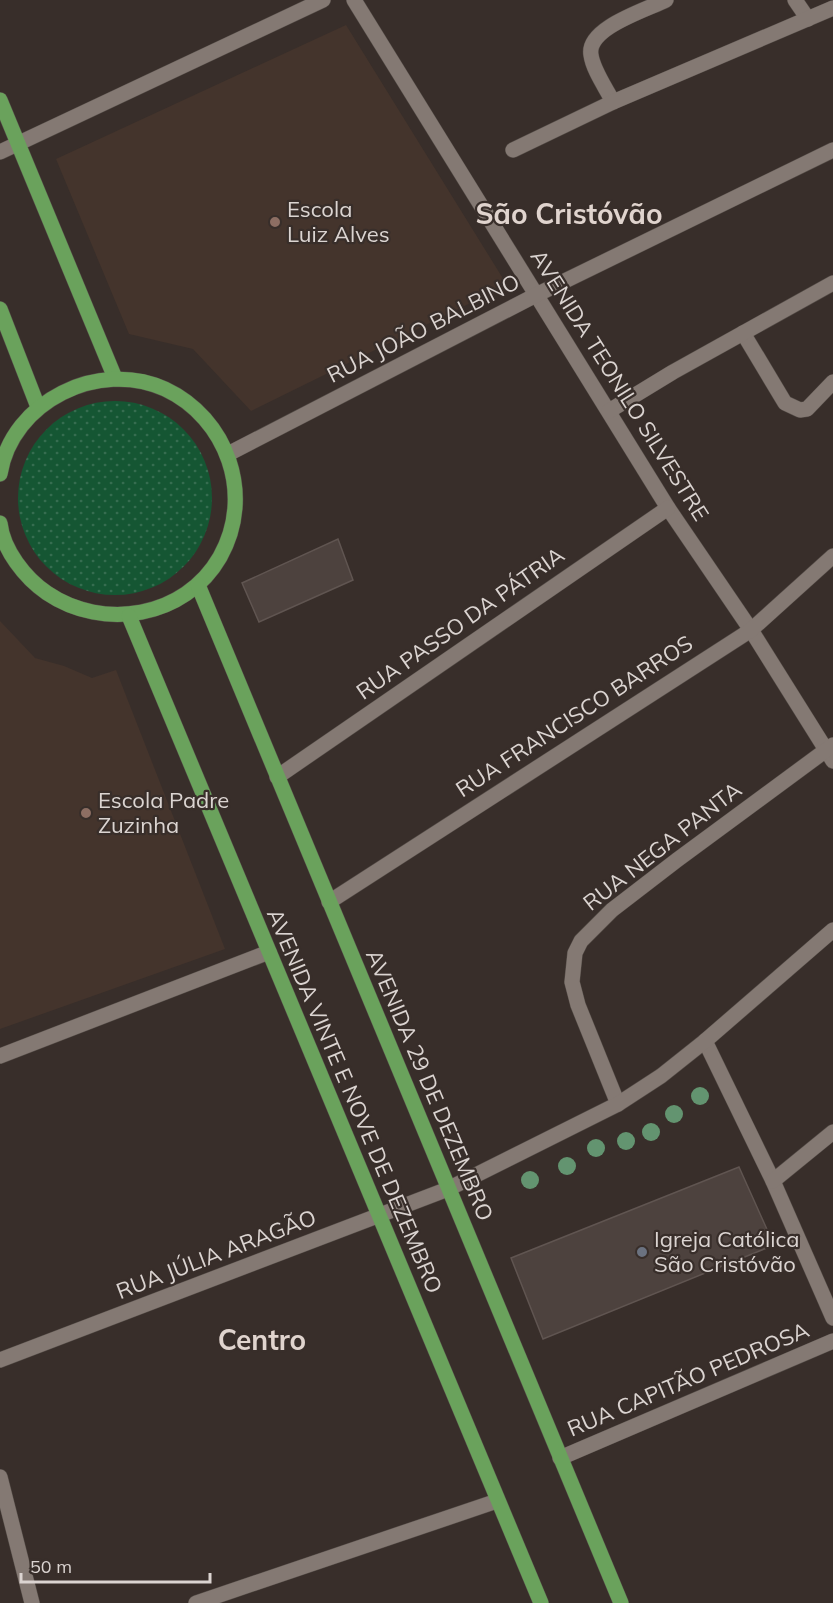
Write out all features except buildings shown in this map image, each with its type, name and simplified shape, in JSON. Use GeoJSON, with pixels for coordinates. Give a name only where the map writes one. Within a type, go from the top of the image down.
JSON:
{"type":"FeatureCollection","features":[{"type":"Feature","properties":{"kind":"main road"},"geometry":{"type":"LineString","coordinates":[[0,100],[115,378]]}},
{"type":"Feature","properties":{"kind":"main road"},"geometry":{"type":"LineString","coordinates":[[0,309],[38,407]]}},
{"type":"Feature","properties":{"kind":"main road"},"geometry":{"type":"LineString","coordinates":[[0,474],[2,462],[16,432],[38,407],[74,386],[115,378],[151,383],[184,398],[210,423],[228,454],[236,488],[233,524],[220,557],[198,585],[166,606],[129,616],[95,614],[63,604],[35,584],[7,561],[0,523]]}},
{"type":"Feature","properties":{"kind":"main road","name":"AVENIDA 29 DE DEZEMBRO"},"geometry":{"type":"LineString","coordinates":[[198,585],[621,1603]]}},
{"type":"Feature","properties":{"kind":"main road","name":"AVENIDA VINTE E NOVE DE DEZEMBRO"},"geometry":{"type":"LineString","coordinates":[[129,616],[377,1216],[541,1603]]}},
{"type":"Feature","properties":{"kind":"street"},"geometry":{"type":"LineString","coordinates":[[0,152],[323,0]]}},
{"type":"Feature","properties":{"kind":"street","name":"AVENIDA TEONILO SILVESTRE"},"geometry":{"type":"LineString","coordinates":[[354,0],[668,507],[831,753]]}},
{"type":"Feature","properties":{"kind":"street"},"geometry":{"type":"LineString","coordinates":[[613,102],[591,56],[593,40],[601,31],[666,0]]}},
{"type":"Feature","properties":{"kind":"street"},"geometry":{"type":"LineString","coordinates":[[795,0],[808,19]]}},
{"type":"Feature","properties":{"kind":"street"},"geometry":{"type":"LineString","coordinates":[[513,150],[613,102],[833,8]]}},
{"type":"Feature","properties":{"kind":"street","name":"RUA JOÃO BALBINO"},"geometry":{"type":"LineString","coordinates":[[228,454],[536,295],[833,150]]}},
{"type":"Feature","properties":{"kind":"street"},"geometry":{"type":"LineString","coordinates":[[609,411],[673,372],[833,283]]}},
{"type":"Feature","properties":{"kind":"street"},"geometry":{"type":"LineString","coordinates":[[743,333],[785,403],[793,408],[807,409],[833,382]]}},
{"type":"Feature","properties":{"kind":"street","name":"RUA PASSO DA PÁTRIA"},"geometry":{"type":"LineString","coordinates":[[277,777],[668,507]]}},
{"type":"Feature","properties":{"kind":"street","name":"RUA FRANCISCO BARROS"},"geometry":{"type":"LineString","coordinates":[[329,902],[751,630],[833,556]]}},
{"type":"Feature","properties":{"kind":"street","name":"RUA NEGA PANTA"},"geometry":{"type":"LineString","coordinates":[[618,1104],[578,1005],[572,982],[575,953],[581,941],[612,910],[677,860],[831,753]]}},
{"type":"Feature","properties":{"kind":"street","name":"RUA JÚLIA ARAGÃO"},"geometry":{"type":"LineString","coordinates":[[0,1360],[448,1189],[618,1104],[661,1076],[705,1041],[833,930]]}},
{"type":"Feature","properties":{"kind":"street"},"geometry":{"type":"LineString","coordinates":[[0,1056],[268,952]]}},
{"type":"Feature","properties":{"kind":"street"},"geometry":{"type":"LineString","coordinates":[[705,1041],[773,1181],[833,1318]]}},
{"type":"Feature","properties":{"kind":"street"},"geometry":{"type":"LineString","coordinates":[[773,1181],[833,1132]]}},
{"type":"Feature","properties":{"kind":"street","name":"RUA CAPITÃO PEDROSA"},"geometry":{"type":"LineString","coordinates":[[560,1458],[833,1341]]}},
{"type":"Feature","properties":{"kind":"street"},"geometry":{"type":"LineString","coordinates":[[0,1477],[32,1603]]}},
{"type":"Feature","properties":{"kind":"street"},"geometry":{"type":"LineString","coordinates":[[196,1603],[497,1501]]}},
{"type":"Feature","properties":{"kind":"shaded area","name":"Escola Luiz Alves"},"geometry":{"type":"Polygon","coordinates":[[[346,25],[507,285],[251,411],[193,349],[129,334],[56,159],[346,25]]]}},
{"type":"Feature","properties":{"kind":"shaded area","name":"Escola Padre Zuzinha"},"geometry":{"type":"Polygon","coordinates":[[[0,621],[35,658],[64,666],[92,678],[116,670],[225,949],[0,1029],[0,621]]]}},
{"type":"Feature","properties":{"kind":"green space"},"geometry":{"type":"Polygon","coordinates":[[[115,401],[152,408],[169,417],[184,429],[196,444],[205,461],[212,498],[205,535],[196,552],[184,567],[169,579],[152,588],[115,595],[78,588],[61,579],[46,567],[34,552],[25,535],[18,498],[25,461],[34,444],[46,429],[61,417],[78,408],[115,401]]]}},
{"type":"Feature","properties":{"kind":"place","name":"Escola Luiz Alves"},"geometry":{"type":"Point","coordinates":[275,222]}},
{"type":"Feature","properties":{"kind":"place","name":"Escola Padre Zuzinha"},"geometry":{"type":"Point","coordinates":[86,813]}},
{"type":"Feature","properties":{"kind":"place","name":"Igreja Católica São Cristóvão"},"geometry":{"type":"Point","coordinates":[642,1252]}},
{"type":"Feature","properties":{"kind":"district","name":"São Cristóvão"},"geometry":{"type":"Point","coordinates":[569,214]}},
{"type":"Feature","properties":{"kind":"district","name":"Centro"},"geometry":{"type":"Point","coordinates":[262,1340]}}]}
